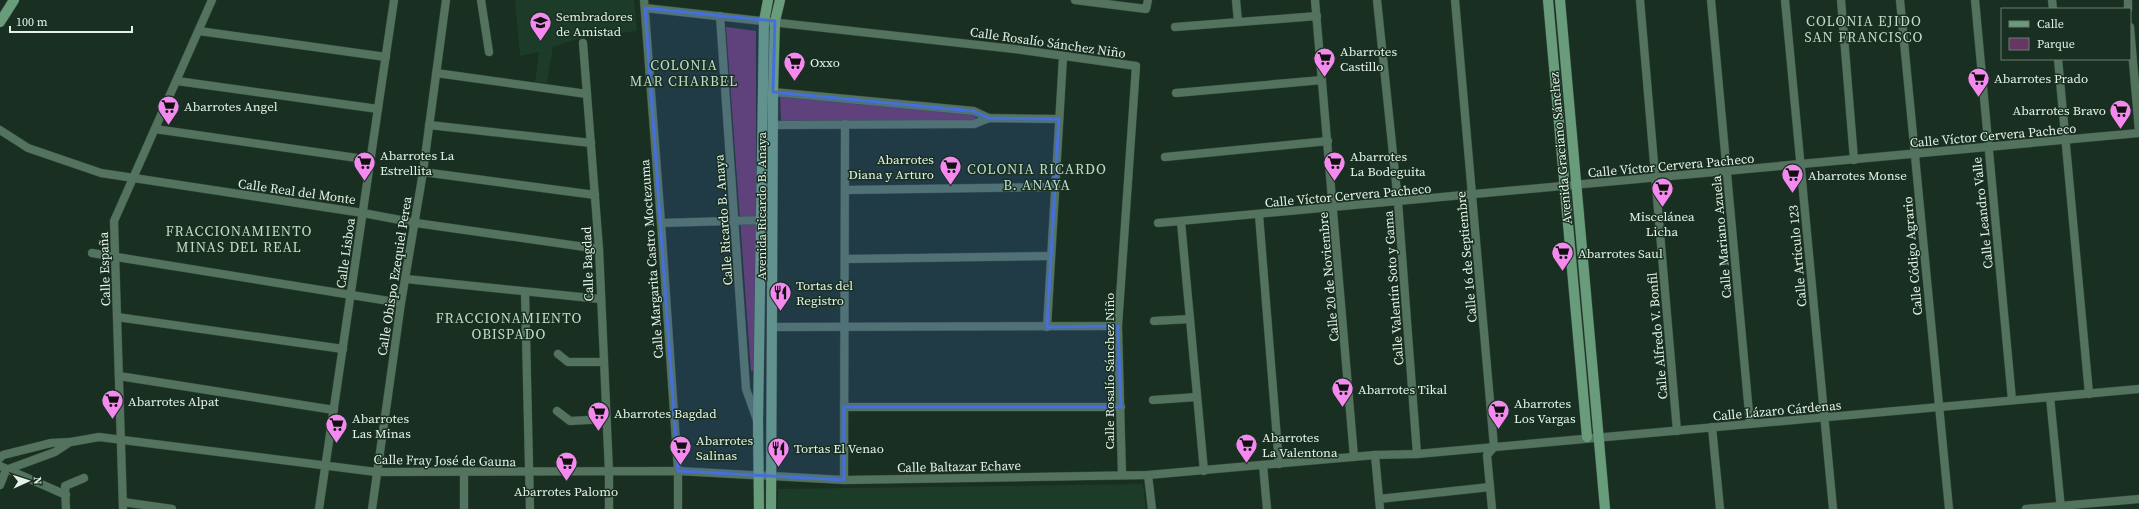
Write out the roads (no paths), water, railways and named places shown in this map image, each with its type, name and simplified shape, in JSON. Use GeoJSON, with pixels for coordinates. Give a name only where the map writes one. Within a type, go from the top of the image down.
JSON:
{"type":"FeatureCollection","features":[{"type":"Feature","properties":{"kind":"main road"},"geometry":{"type":"LineString","coordinates":[[0,22],[14,0]]}},
{"type":"Feature","properties":{"kind":"main road","name":"Avenida Ricardo B. Anaya"},"geometry":{"type":"LineString","coordinates":[[759,509],[758,421],[764,21],[768,0]]}},
{"type":"Feature","properties":{"kind":"main road","name":"Avenida Ricardo B. Anaya"},"geometry":{"type":"LineString","coordinates":[[771,509],[774,220],[773,92],[775,21],[780,0]]}},
{"type":"Feature","properties":{"kind":"main road","name":"Avenida Graciano Sánchez"},"geometry":{"type":"LineString","coordinates":[[1548,0],[1587,438]]}},
{"type":"Feature","properties":{"kind":"main road","name":"Avenida Graciano Sánchez"},"geometry":{"type":"LineString","coordinates":[[1560,0],[1600,437],[1605,509]]}},
{"type":"Feature","properties":{"kind":"street","name":"Calle España"},"geometry":{"type":"LineString","coordinates":[[123,505],[114,221],[212,0]]}},
{"type":"Feature","properties":{"kind":"street","name":"Calle Lisboa"},"geometry":{"type":"LineString","coordinates":[[319,509],[394,0]]}},
{"type":"Feature","properties":{"kind":"street","name":"Calle Obispo Ezequiel Perea"},"geometry":{"type":"LineString","coordinates":[[372,509],[401,303],[416,223],[446,0]]}},
{"type":"Feature","properties":{"kind":"street"},"geometry":{"type":"LineString","coordinates":[[481,0],[489,52]]}},
{"type":"Feature","properties":{"kind":"street"},"geometry":{"type":"LineString","coordinates":[[1076,0],[1146,9],[1148,0]]}},
{"type":"Feature","properties":{"kind":"street"},"geometry":{"type":"LineString","coordinates":[[1236,0],[1238,22]]}},
{"type":"Feature","properties":{"kind":"street","name":"Calle 20 de Noviembre"},"geometry":{"type":"LineString","coordinates":[[1315,0],[1334,208],[1354,457]]}},
{"type":"Feature","properties":{"kind":"street","name":"Calle Valentín Soto y Gama"},"geometry":{"type":"LineString","coordinates":[[1377,0],[1398,202],[1418,454]]}},
{"type":"Feature","properties":{"kind":"street","name":"Calle 16 de Septiembre"},"geometry":{"type":"LineString","coordinates":[[1455,0],[1494,447],[1487,456],[1492,509]]}},
{"type":"Feature","properties":{"kind":"street","name":"Calle Alfredo V. Bonfil"},"geometry":{"type":"LineString","coordinates":[[1640,0],[1677,431]]}},
{"type":"Feature","properties":{"kind":"street","name":"Calle Mariano Azuela"},"geometry":{"type":"LineString","coordinates":[[1711,0],[1750,424]]}},
{"type":"Feature","properties":{"kind":"street","name":"Calle Artículo 123"},"geometry":{"type":"LineString","coordinates":[[1785,0],[1833,509]]}},
{"type":"Feature","properties":{"kind":"street"},"geometry":{"type":"LineString","coordinates":[[1841,0],[1854,160]]}},
{"type":"Feature","properties":{"kind":"street","name":"Calle Código Agrario"},"geometry":{"type":"LineString","coordinates":[[1900,0],[1949,509]]}},
{"type":"Feature","properties":{"kind":"street","name":"Calle Leandro Valle"},"geometry":{"type":"LineString","coordinates":[[1975,0],[1987,148],[2012,400]]}},
{"type":"Feature","properties":{"kind":"street","name":"Calle Rosalío Sánchez Niño"},"geometry":{"type":"LineString","coordinates":[[644,4],[720,16],[1014,49],[1136,66],[1118,326],[1122,475]]}},
{"type":"Feature","properties":{"kind":"street","name":"Calle Margarita Castro Moctezuma"},"geometry":{"type":"LineString","coordinates":[[644,4],[678,471],[678,509]]}},
{"type":"Feature","properties":{"kind":"street","name":"Calle Ricardo B. Anaya"},"geometry":{"type":"LineString","coordinates":[[720,16],[746,389],[758,421]]}},
{"type":"Feature","properties":{"kind":"street"},"geometry":{"type":"LineString","coordinates":[[1175,27],[1317,16]]}},
{"type":"Feature","properties":{"kind":"street"},"geometry":{"type":"LineString","coordinates":[[199,30],[386,56]]}},
{"type":"Feature","properties":{"kind":"street"},"geometry":{"type":"LineString","coordinates":[[2131,39],[2139,132]]}},
{"type":"Feature","properties":{"kind":"street","name":"Calle Bagdad"},"geometry":{"type":"LineString","coordinates":[[583,43],[599,249],[600,299],[609,472],[609,509]]}},
{"type":"Feature","properties":{"kind":"street"},"geometry":{"type":"LineString","coordinates":[[1047,327],[1063,57]]}},
{"type":"Feature","properties":{"kind":"street"},"geometry":{"type":"LineString","coordinates":[[2058,60],[2089,394]]}},
{"type":"Feature","properties":{"kind":"street"},"geometry":{"type":"LineString","coordinates":[[436,73],[587,94]]}},
{"type":"Feature","properties":{"kind":"street"},"geometry":{"type":"LineString","coordinates":[[1176,93],[1322,80]]}},
{"type":"Feature","properties":{"kind":"street"},"geometry":{"type":"LineString","coordinates":[[176,81],[378,109]]}},
{"type":"Feature","properties":{"kind":"street"},"geometry":{"type":"LineString","coordinates":[[773,92],[974,111],[989,118]]}},
{"type":"Feature","properties":{"kind":"street"},"geometry":{"type":"LineString","coordinates":[[774,125],[974,124],[989,118],[1059,119]]}},
{"type":"Feature","properties":{"kind":"street"},"geometry":{"type":"LineString","coordinates":[[844,480],[846,124]]}},
{"type":"Feature","properties":{"kind":"street"},"geometry":{"type":"LineString","coordinates":[[429,125],[591,144]]}},
{"type":"Feature","properties":{"kind":"street"},"geometry":{"type":"LineString","coordinates":[[155,129],[371,160]]}},
{"type":"Feature","properties":{"kind":"street","name":"Calle Real del Monte"},"geometry":{"type":"LineString","coordinates":[[0,130],[28,148],[101,173],[363,213],[416,223],[599,249]]}},
{"type":"Feature","properties":{"kind":"street","name":"Calle Víctor Cervera Pacheco"},"geometry":{"type":"LineString","coordinates":[[1158,223],[1801,166],[2139,132]]}},
{"type":"Feature","properties":{"kind":"street"},"geometry":{"type":"LineString","coordinates":[[1165,157],[1328,141]]}},
{"type":"Feature","properties":{"kind":"street"},"geometry":{"type":"LineString","coordinates":[[423,172],[595,195]]}},
{"type":"Feature","properties":{"kind":"street"},"geometry":{"type":"LineString","coordinates":[[845,190],[1056,187]]}},
{"type":"Feature","properties":{"kind":"street"},"geometry":{"type":"LineString","coordinates":[[1259,215],[1279,464]]}},
{"type":"Feature","properties":{"kind":"street"},"geometry":{"type":"LineString","coordinates":[[661,223],[774,220]]}},
{"type":"Feature","properties":{"kind":"street"},"geometry":{"type":"LineString","coordinates":[[1181,222],[1204,471]]}},
{"type":"Feature","properties":{"kind":"street"},"geometry":{"type":"LineString","coordinates":[[92,253],[401,303]]}},
{"type":"Feature","properties":{"kind":"street"},"geometry":{"type":"LineString","coordinates":[[845,259],[1051,256]]}},
{"type":"Feature","properties":{"kind":"street"},"geometry":{"type":"LineString","coordinates":[[406,279],[600,299]]}},
{"type":"Feature","properties":{"kind":"street"},"geometry":{"type":"LineString","coordinates":[[525,292],[530,509]]}},
{"type":"Feature","properties":{"kind":"street"},"geometry":{"type":"LineString","coordinates":[[117,317],[343,349]]}},
{"type":"Feature","properties":{"kind":"street"},"geometry":{"type":"LineString","coordinates":[[1154,321],[1190,319]]}},
{"type":"Feature","properties":{"kind":"street"},"geometry":{"type":"LineString","coordinates":[[773,327],[845,328],[1118,326]]}},
{"type":"Feature","properties":{"kind":"street"},"geometry":{"type":"LineString","coordinates":[[558,354],[568,362],[603,362]]}},
{"type":"Feature","properties":{"kind":"street"},"geometry":{"type":"LineString","coordinates":[[119,376],[334,410]]}},
{"type":"Feature","properties":{"kind":"street","name":"Calle Lázaro Cárdenas"},"geometry":{"type":"LineString","coordinates":[[1279,464],[1375,455],[1418,454],[2139,389]]}},
{"type":"Feature","properties":{"kind":"street"},"geometry":{"type":"LineString","coordinates":[[1153,400],[1197,397]]}},
{"type":"Feature","properties":{"kind":"street"},"geometry":{"type":"LineString","coordinates":[[2050,397],[2061,507]]}},
{"type":"Feature","properties":{"kind":"street"},"geometry":{"type":"LineString","coordinates":[[844,407],[1120,407]]}},
{"type":"Feature","properties":{"kind":"street"},"geometry":{"type":"LineString","coordinates":[[557,411],[570,421],[606,419]]}},
{"type":"Feature","properties":{"kind":"street"},"geometry":{"type":"LineString","coordinates":[[1712,427],[1720,509]]}},
{"type":"Feature","properties":{"kind":"street","name":"Calle Fray José de Gauna"},"geometry":{"type":"LineString","coordinates":[[71,442],[99,437],[121,438],[376,472],[530,473],[678,471],[771,475]]}},
{"type":"Feature","properties":{"kind":"street"},"geometry":{"type":"LineString","coordinates":[[0,458],[3,455],[51,443],[71,442]]}},
{"type":"Feature","properties":{"kind":"street"},"geometry":{"type":"LineString","coordinates":[[3,468],[55,452],[71,442]]}},
{"type":"Feature","properties":{"kind":"street"},"geometry":{"type":"LineString","coordinates":[[1375,455],[1380,509]]}},
{"type":"Feature","properties":{"kind":"street","name":"Calle Baltazar Echave"},"geometry":{"type":"LineString","coordinates":[[771,475],[844,480],[1148,475],[1279,464]]}},
{"type":"Feature","properties":{"kind":"street"},"geometry":{"type":"LineString","coordinates":[[1264,466],[1267,509]]}},
{"type":"Feature","properties":{"kind":"street"},"geometry":{"type":"LineString","coordinates":[[0,485],[3,468]]}},
{"type":"Feature","properties":{"kind":"street"},"geometry":{"type":"LineString","coordinates":[[3,468],[66,495]]}},
{"type":"Feature","properties":{"kind":"street"},"geometry":{"type":"LineString","coordinates":[[464,472],[464,509]]}},
{"type":"Feature","properties":{"kind":"street"},"geometry":{"type":"LineString","coordinates":[[1148,475],[1152,509]]}},
{"type":"Feature","properties":{"kind":"street"},"geometry":{"type":"LineString","coordinates":[[66,509],[65,486],[84,478]]}},
{"type":"Feature","properties":{"kind":"street"},"geometry":{"type":"LineString","coordinates":[[1379,499],[1490,487]]}},
{"type":"Feature","properties":{"kind":"street"},"geometry":{"type":"LineString","coordinates":[[2026,509],[2139,499]]}},
{"type":"Feature","properties":{"kind":"street"},"geometry":{"type":"LineString","coordinates":[[123,505],[172,509]]}},
{"type":"Feature","properties":{"kind":"place","name":"Sembradores de Amistad"},"geometry":{"type":"Point","coordinates":[541,42]}},
{"type":"Feature","properties":{"kind":"place","name":"Abarrotes Castillo"},"geometry":{"type":"Point","coordinates":[1325,78]}},
{"type":"Feature","properties":{"kind":"place","name":"Oxxo"},"geometry":{"type":"Point","coordinates":[795,82]}},
{"type":"Feature","properties":{"kind":"place","name":"Abarrotes Prado"},"geometry":{"type":"Point","coordinates":[1978,98]}},
{"type":"Feature","properties":{"kind":"place","name":"Abarrotes Angel"},"geometry":{"type":"Point","coordinates":[168,126]}},
{"type":"Feature","properties":{"kind":"place","name":"Abarrotes Bravo"},"geometry":{"type":"Point","coordinates":[2121,130]}},
{"type":"Feature","properties":{"kind":"place","name":"Abarrotes La Estrellita"},"geometry":{"type":"Point","coordinates":[365,182]}},
{"type":"Feature","properties":{"kind":"place","name":"Abarrotes La Bodeguita"},"geometry":{"type":"Point","coordinates":[1334,182]}},
{"type":"Feature","properties":{"kind":"place","name":"Abarrotes Diana y Arturo"},"geometry":{"type":"Point","coordinates":[950,186]}},
{"type":"Feature","properties":{"kind":"place","name":"Abarrotes Monse"},"geometry":{"type":"Point","coordinates":[1793,194]}},
{"type":"Feature","properties":{"kind":"place","name":"Miscelánea Licha"},"geometry":{"type":"Point","coordinates":[1662,208]}},
{"type":"Feature","properties":{"kind":"place","name":"Abarrotes Saul"},"geometry":{"type":"Point","coordinates":[1563,272]}},
{"type":"Feature","properties":{"kind":"place","name":"Tortas del Registro"},"geometry":{"type":"Point","coordinates":[780,312]}},
{"type":"Feature","properties":{"kind":"place","name":"Abarrotes Tikal"},"geometry":{"type":"Point","coordinates":[1343,408]}},
{"type":"Feature","properties":{"kind":"place","name":"Abarrotes Alpat"},"geometry":{"type":"Point","coordinates":[113,420]}},
{"type":"Feature","properties":{"kind":"place","name":"Abarrotes Los Vargas"},"geometry":{"type":"Point","coordinates":[1498,430]}},
{"type":"Feature","properties":{"kind":"place","name":"Abarrotes Bagdad"},"geometry":{"type":"Point","coordinates":[599,432]}},
{"type":"Feature","properties":{"kind":"place","name":"Abarrotes Las Minas"},"geometry":{"type":"Point","coordinates":[336,444]}},
{"type":"Feature","properties":{"kind":"place","name":"Abarrotes La Valentona"},"geometry":{"type":"Point","coordinates":[1247,464]}},
{"type":"Feature","properties":{"kind":"place","name":"Abarrotes Salinas"},"geometry":{"type":"Point","coordinates":[681,466]}},
{"type":"Feature","properties":{"kind":"place","name":"Tortas El Venao"},"geometry":{"type":"Point","coordinates":[779,468]}},
{"type":"Feature","properties":{"kind":"place","name":"Abarrotes Palomo"},"geometry":{"type":"Point","coordinates":[566,482]}},
{"type":"Feature","properties":{"kind":"district","name":"COLONIA EJIDO SAN FRANCISCO"},"geometry":{"type":"Point","coordinates":[1864,30]}},
{"type":"Feature","properties":{"kind":"district","name":"COLONIA MAR CHARBEL"},"geometry":{"type":"Point","coordinates":[684,74]}},
{"type":"Feature","properties":{"kind":"district","name":"COLONIA RICARDO B. ANAYA"},"geometry":{"type":"Point","coordinates":[1037,178]}},
{"type":"Feature","properties":{"kind":"district","name":"FRACCIONAMIENTO MINAS DEL REAL"},"geometry":{"type":"Point","coordinates":[239,240]}},
{"type":"Feature","properties":{"kind":"district","name":"FRACCIONAMIENTO OBISPADO"},"geometry":{"type":"Point","coordinates":[509,326]}}]}
